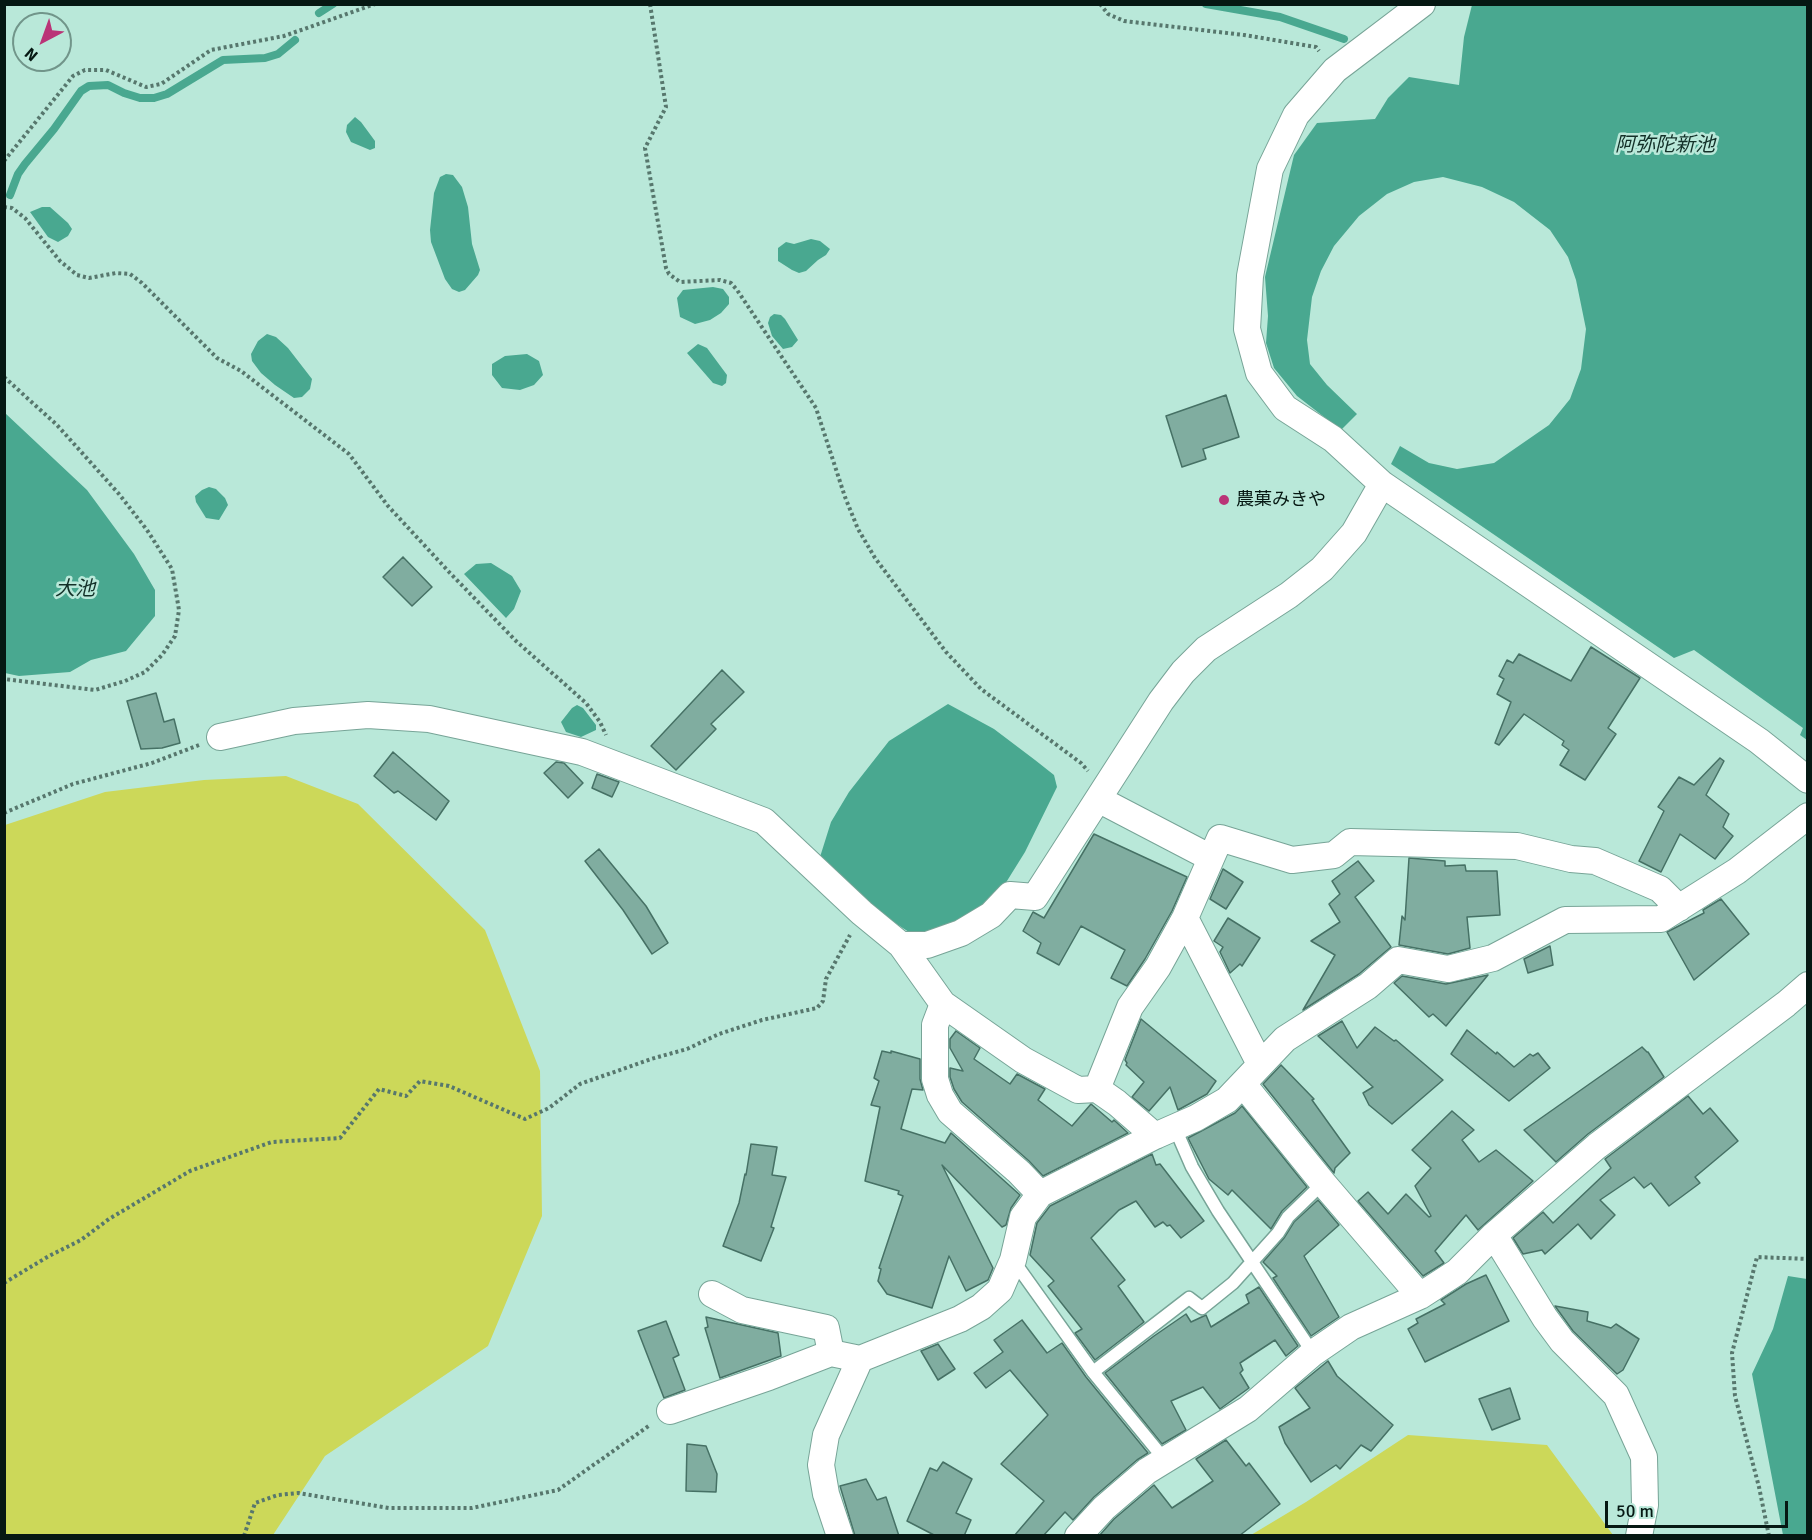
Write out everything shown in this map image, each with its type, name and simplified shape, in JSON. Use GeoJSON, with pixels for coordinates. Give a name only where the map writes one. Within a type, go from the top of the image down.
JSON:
{"type":"FeatureCollection","features":[{"type":"Feature","properties":{"kind":"street"},"geometry":{"type":"LineString","coordinates":[[1422,4],[1335,70],[1296,115],[1270,169],[1250,276],[1247,329],[1259,373],[1285,408],[1333,439],[1382,484],[1759,741],[1808,780]]}},
{"type":"Feature","properties":{"kind":"street"},"geometry":{"type":"LineString","coordinates":[[901,945],[927,945],[961,933],[991,915],[1010,895],[1035,897],[1161,701],[1183,672],[1206,649],[1289,595],[1322,569],[1354,533],[1382,484]]}},
{"type":"Feature","properties":{"kind":"street"},"geometry":{"type":"LineString","coordinates":[[220,737],[294,721],[368,715],[429,719],[582,752],[764,821],[862,913],[901,945],[943,1004],[1023,1060],[1054,1078],[1078,1090],[1097,1089],[1165,1132]]}},
{"type":"Feature","properties":{"kind":"street"},"geometry":{"type":"LineString","coordinates":[[1098,799],[1211,858]]}},
{"type":"Feature","properties":{"kind":"street"},"geometry":{"type":"LineString","coordinates":[[670,1411],[831,1353],[860,1359],[960,1319],[981,1307],[1000,1290],[1013,1260],[1023,1216],[1040,1194],[1196,1118],[1227,1100],[1285,1039],[1368,986],[1398,960],[1448,969],[1493,958],[1565,920],[1661,919],[1737,871],[1808,816]]}},
{"type":"Feature","properties":{"kind":"street"},"geometry":{"type":"LineString","coordinates":[[1097,1089],[1130,1007],[1158,967],[1185,918],[1220,838],[1292,860],[1334,855],[1350,842],[1517,846],[1571,860],[1595,861],[1660,889],[1679,908]]}},
{"type":"Feature","properties":{"kind":"street"},"geometry":{"type":"LineString","coordinates":[[1185,918],[1260,1064]]}},
{"type":"Feature","properties":{"kind":"street"},"geometry":{"type":"LineString","coordinates":[[1078,1536],[1104,1508],[1147,1471],[1248,1409],[1313,1353],[1351,1327],[1420,1296],[1457,1272],[1494,1235],[1597,1146],[1808,985]]}},
{"type":"Feature","properties":{"kind":"street"},"geometry":{"type":"LineString","coordinates":[[943,1004],[934,1025],[935,1078],[940,1095],[950,1112],[1020,1173],[1040,1194]]}},
{"type":"Feature","properties":{"kind":"street"},"geometry":{"type":"LineString","coordinates":[[1243,1084],[1323,1183],[1420,1296]]}},
{"type":"Feature","properties":{"kind":"street"},"geometry":{"type":"LineString","coordinates":[[1494,1235],[1545,1318],[1562,1341],[1616,1395],[1644,1457],[1645,1505],[1639,1536]]}},
{"type":"Feature","properties":{"kind":"street"},"geometry":{"type":"LineString","coordinates":[[712,1294],[742,1310],[826,1328],[831,1353]]}},
{"type":"Feature","properties":{"kind":"street"},"geometry":{"type":"LineString","coordinates":[[840,1536],[826,1494],[821,1465],[826,1435],[860,1359]]}},
{"type":"Feature","properties":{"kind":"lane"},"geometry":{"type":"LineString","coordinates":[[1165,1132],[1192,1167],[1252,1263],[1313,1353]]}},
{"type":"Feature","properties":{"kind":"lane"},"geometry":{"type":"LineString","coordinates":[[1093,1372],[1189,1298],[1202,1308],[1233,1283],[1278,1233],[1288,1217],[1323,1183]]}},
{"type":"Feature","properties":{"kind":"lane"},"geometry":{"type":"LineString","coordinates":[[1013,1260],[1093,1372],[1165,1460]]}},
{"type":"Feature","properties":{"kind":"path"},"geometry":{"type":"LineString","coordinates":[[4,161],[73,76],[85,69],[106,70],[146,87],[161,84],[211,50],[284,36],[375,4]]}},
{"type":"Feature","properties":{"kind":"path"},"geometry":{"type":"LineString","coordinates":[[650,4],[666,107],[645,148],[666,268],[669,274],[680,282],[720,280],[731,283],[737,290],[816,408],[845,497],[858,529],[875,558],[946,652],[981,689],[1081,764],[1095,780],[1098,799]]}},
{"type":"Feature","properties":{"kind":"path"},"geometry":{"type":"LineString","coordinates":[[1100,4],[1108,14],[1124,21],[1316,47],[1335,70]]}},
{"type":"Feature","properties":{"kind":"path"},"geometry":{"type":"LineString","coordinates":[[4,207],[12,208],[25,218],[60,261],[77,275],[88,278],[116,273],[130,274],[142,283],[217,358],[241,371],[349,454],[388,506],[450,573],[516,641],[586,703],[600,722],[616,764]]}},
{"type":"Feature","properties":{"kind":"path"},"geometry":{"type":"LineString","coordinates":[[4,377],[57,425],[119,494],[147,530],[172,569],[178,610],[175,636],[162,655],[145,672],[125,681],[95,690],[4,679]]}},
{"type":"Feature","properties":{"kind":"path"},"geometry":{"type":"LineString","coordinates":[[4,813],[73,784],[152,763],[220,737]]}},
{"type":"Feature","properties":{"kind":"path"},"geometry":{"type":"LineString","coordinates":[[4,1283],[81,1240],[109,1219],[190,1171],[272,1142],[340,1138],[379,1089],[406,1096],[420,1081],[449,1086],[525,1119],[549,1108],[580,1084],[687,1049],[719,1034],[762,1020],[817,1008],[823,1001],[826,980],[862,913]]}},
{"type":"Feature","properties":{"kind":"path"},"geometry":{"type":"LineString","coordinates":[[1769,1536],[1759,1487],[1735,1396],[1732,1353],[1757,1257],[1808,1259]]}},
{"type":"Feature","properties":{"kind":"path"},"geometry":{"type":"LineString","coordinates":[[244,1536],[255,1503],[278,1495],[298,1493],[389,1508],[472,1508],[558,1490],[670,1411]]}},
{"type":"Feature","properties":{"kind":"green space"},"geometry":{"type":"Polygon","coordinates":[[[286,776],[358,804],[485,930],[540,1071],[542,1216],[488,1346],[325,1456],[273,1535],[5,1535],[5,825],[105,792],[204,780],[286,776]]]}},
{"type":"Feature","properties":{"kind":"green space"},"geometry":{"type":"Polygon","coordinates":[[[1408,1435],[1547,1445],[1613,1535],[1251,1535],[1408,1435]]]}},
{"type":"Feature","properties":{"kind":"water","name":"阿弥陀新池"},"geometry":{"type":"Polygon","coordinates":[[[1472,5],[1807,5],[1807,740],[1800,735],[1803,728],[1694,650],[1674,658],[1391,464],[1400,446],[1429,463],[1457,469],[1494,463],[1549,425],[1570,399],[1581,369],[1586,329],[1576,280],[1568,257],[1550,230],[1514,202],[1482,187],[1443,177],[1414,182],[1387,194],[1359,216],[1334,246],[1321,271],[1312,297],[1307,340],[1310,364],[1327,385],[1357,414],[1341,430],[1297,396],[1274,368],[1266,343],[1268,316],[1265,277],[1294,155],[1317,123],[1375,119],[1388,98],[1409,77],[1459,85],[1464,37],[1472,5]]]}},
{"type":"Feature","properties":{"kind":"water"},"geometry":{"type":"Polygon","coordinates":[[[355,117],[375,141],[375,148],[370,150],[351,142],[346,132],[347,125],[355,117]]]}},
{"type":"Feature","properties":{"kind":"water"},"geometry":{"type":"Polygon","coordinates":[[[446,174],[453,175],[462,187],[468,207],[472,244],[480,270],[465,290],[459,292],[452,289],[445,279],[431,242],[434,193],[440,177],[446,174]]]}},
{"type":"Feature","properties":{"kind":"water"},"geometry":{"type":"Polygon","coordinates":[[[42,207],[50,207],[68,223],[72,229],[68,236],[58,242],[48,237],[30,212],[42,207]]]}},
{"type":"Feature","properties":{"kind":"water"},"geometry":{"type":"Polygon","coordinates":[[[811,239],[820,241],[830,249],[806,271],[799,273],[778,261],[778,248],[786,242],[794,244],[811,239]]]}},
{"type":"Feature","properties":{"kind":"water"},"geometry":{"type":"Polygon","coordinates":[[[713,287],[723,289],[729,297],[729,304],[721,313],[710,320],[695,324],[680,317],[677,298],[683,290],[713,287]]]}},
{"type":"Feature","properties":{"kind":"water"},"geometry":{"type":"Polygon","coordinates":[[[774,314],[781,315],[785,319],[798,340],[792,347],[783,349],[772,336],[768,323],[774,314]]]}},
{"type":"Feature","properties":{"kind":"water"},"geometry":{"type":"Polygon","coordinates":[[[267,334],[276,337],[288,348],[312,379],[310,389],[302,397],[294,398],[275,385],[261,373],[252,361],[251,354],[258,341],[267,334]]]}},
{"type":"Feature","properties":{"kind":"water"},"geometry":{"type":"Polygon","coordinates":[[[698,344],[707,348],[727,375],[726,383],[722,386],[713,383],[687,353],[698,344]]]}},
{"type":"Feature","properties":{"kind":"water"},"geometry":{"type":"Polygon","coordinates":[[[527,354],[539,361],[543,375],[534,385],[520,390],[502,388],[492,375],[492,364],[505,356],[527,354]]]}},
{"type":"Feature","properties":{"kind":"water","name":"大池"},"geometry":{"type":"Polygon","coordinates":[[[5,413],[87,490],[134,554],[155,590],[155,616],[126,651],[91,660],[70,672],[19,676],[5,673],[5,413]]]}},
{"type":"Feature","properties":{"kind":"water"},"geometry":{"type":"Polygon","coordinates":[[[209,487],[216,489],[228,505],[219,520],[206,518],[196,502],[195,496],[209,487]]]}},
{"type":"Feature","properties":{"kind":"water"},"geometry":{"type":"Polygon","coordinates":[[[491,563],[512,576],[521,591],[514,609],[506,618],[464,574],[476,564],[491,563]]]}},
{"type":"Feature","properties":{"kind":"water"},"geometry":{"type":"Polygon","coordinates":[[[948,704],[994,729],[1035,760],[1054,775],[1057,787],[1025,852],[997,897],[976,912],[934,933],[912,934],[872,908],[820,857],[831,822],[849,792],[889,741],[948,704]]]}},
{"type":"Feature","properties":{"kind":"water"},"geometry":{"type":"Polygon","coordinates":[[[577,705],[583,708],[596,725],[596,730],[581,737],[566,732],[561,722],[577,705]]]}},
{"type":"Feature","properties":{"kind":"water"},"geometry":{"type":"Polygon","coordinates":[[[1788,1276],[1807,1279],[1807,1535],[1783,1535],[1752,1374],[1773,1329],[1788,1276]]]}},
{"type":"Feature","properties":{"kind":"building"},"geometry":{"type":"Polygon","coordinates":[[[1226,395],[1239,437],[1203,449],[1206,459],[1182,467],[1166,416],[1226,395]]]}},
{"type":"Feature","properties":{"kind":"building"},"geometry":{"type":"Polygon","coordinates":[[[403,557],[432,587],[412,606],[383,577],[403,557]]]}},
{"type":"Feature","properties":{"kind":"building"},"geometry":{"type":"Polygon","coordinates":[[[1591,647],[1640,678],[1608,728],[1616,734],[1585,780],[1560,765],[1569,750],[1562,745],[1564,741],[1524,714],[1499,745],[1495,743],[1511,702],[1497,694],[1504,679],[1499,676],[1507,660],[1513,663],[1519,654],[1571,681],[1591,647]]]}},
{"type":"Feature","properties":{"kind":"building"},"geometry":{"type":"Polygon","coordinates":[[[722,670],[744,692],[711,724],[716,729],[676,770],[651,746],[722,670]]]}},
{"type":"Feature","properties":{"kind":"building"},"geometry":{"type":"Polygon","coordinates":[[[156,693],[164,722],[174,719],[180,743],[162,748],[141,749],[127,701],[156,693]]]}},
{"type":"Feature","properties":{"kind":"building"},"geometry":{"type":"Polygon","coordinates":[[[393,752],[449,801],[436,820],[398,791],[394,793],[374,776],[393,752]]]}},
{"type":"Feature","properties":{"kind":"building"},"geometry":{"type":"Polygon","coordinates":[[[1720,758],[1724,761],[1706,795],[1729,814],[1723,827],[1733,836],[1715,859],[1680,834],[1661,872],[1639,861],[1664,811],[1658,807],[1679,777],[1694,785],[1720,758]]]}},
{"type":"Feature","properties":{"kind":"building"},"geometry":{"type":"Polygon","coordinates":[[[556,762],[564,763],[583,783],[568,798],[544,773],[556,762]]]}},
{"type":"Feature","properties":{"kind":"building"},"geometry":{"type":"Polygon","coordinates":[[[597,774],[619,782],[612,797],[592,788],[597,774]]]}},
{"type":"Feature","properties":{"kind":"building"},"geometry":{"type":"Polygon","coordinates":[[[1094,834],[1187,877],[1172,911],[1127,986],[1111,978],[1125,950],[1081,926],[1059,965],[1037,953],[1041,943],[1023,931],[1033,912],[1044,918],[1094,834]]]}},
{"type":"Feature","properties":{"kind":"building"},"geometry":{"type":"Polygon","coordinates":[[[599,849],[646,906],[668,943],[652,954],[623,910],[585,861],[599,849]]]}},
{"type":"Feature","properties":{"kind":"building"},"geometry":{"type":"Polygon","coordinates":[[[1409,858],[1445,861],[1445,866],[1465,865],[1466,871],[1497,871],[1500,915],[1467,917],[1470,948],[1448,954],[1399,945],[1402,916],[1405,920],[1409,858]]]}},
{"type":"Feature","properties":{"kind":"building"},"geometry":{"type":"Polygon","coordinates":[[[1358,861],[1374,881],[1355,897],[1391,947],[1359,974],[1303,1010],[1335,955],[1311,941],[1340,922],[1329,904],[1340,894],[1332,881],[1358,861]]]}},
{"type":"Feature","properties":{"kind":"building"},"geometry":{"type":"Polygon","coordinates":[[[1223,869],[1243,882],[1226,909],[1210,899],[1223,869]]]}},
{"type":"Feature","properties":{"kind":"building"},"geometry":{"type":"Polygon","coordinates":[[[1721,899],[1749,934],[1694,980],[1667,932],[1704,913],[1703,910],[1721,899]]]}},
{"type":"Feature","properties":{"kind":"building"},"geometry":{"type":"Polygon","coordinates":[[[1228,918],[1260,938],[1242,966],[1240,964],[1230,973],[1220,952],[1223,947],[1214,941],[1228,918]]]}},
{"type":"Feature","properties":{"kind":"building"},"geometry":{"type":"Polygon","coordinates":[[[1550,946],[1553,965],[1528,973],[1524,959],[1550,946]]]}},
{"type":"Feature","properties":{"kind":"building"},"geometry":{"type":"Polygon","coordinates":[[[1488,975],[1446,1026],[1433,1014],[1429,1017],[1394,983],[1402,976],[1446,984],[1488,975]]]}},
{"type":"Feature","properties":{"kind":"building"},"geometry":{"type":"Polygon","coordinates":[[[1141,1019],[1216,1081],[1207,1094],[1178,1110],[1170,1087],[1149,1111],[1132,1097],[1144,1082],[1126,1065],[1125,1060],[1141,1019]]]}},
{"type":"Feature","properties":{"kind":"building"},"geometry":{"type":"Polygon","coordinates":[[[1342,1021],[1357,1048],[1375,1027],[1394,1041],[1396,1040],[1443,1080],[1392,1124],[1369,1105],[1363,1093],[1373,1087],[1318,1036],[1342,1021]]]}},
{"type":"Feature","properties":{"kind":"building"},"geometry":{"type":"Polygon","coordinates":[[[1467,1030],[1514,1067],[1530,1054],[1533,1056],[1538,1053],[1550,1068],[1509,1101],[1451,1054],[1467,1030]]]}},
{"type":"Feature","properties":{"kind":"building"},"geometry":{"type":"Polygon","coordinates":[[[956,1031],[980,1048],[974,1059],[1010,1084],[1017,1074],[1045,1089],[1038,1100],[1072,1126],[1091,1104],[1128,1133],[1043,1176],[962,1102],[954,1089],[950,1068],[963,1071],[950,1048],[950,1039],[956,1031]]]}},
{"type":"Feature","properties":{"kind":"building"},"geometry":{"type":"Polygon","coordinates":[[[1642,1047],[1648,1052],[1664,1077],[1588,1134],[1556,1162],[1524,1130],[1642,1047]]]}},
{"type":"Feature","properties":{"kind":"building"},"geometry":{"type":"Polygon","coordinates":[[[882,1051],[891,1053],[891,1051],[920,1059],[920,1079],[923,1090],[912,1089],[901,1129],[945,1143],[951,1133],[1020,1195],[1011,1208],[1006,1225],[1002,1227],[942,1165],[993,1268],[988,1280],[966,1291],[949,1256],[932,1308],[887,1294],[878,1281],[881,1269],[879,1268],[903,1196],[898,1194],[899,1191],[865,1181],[880,1107],[871,1105],[879,1081],[874,1078],[882,1051]]]}},
{"type":"Feature","properties":{"kind":"building"},"geometry":{"type":"Polygon","coordinates":[[[1281,1065],[1314,1099],[1312,1100],[1350,1153],[1335,1168],[1334,1173],[1263,1084],[1281,1065]]]}},
{"type":"Feature","properties":{"kind":"building"},"geometry":{"type":"Polygon","coordinates":[[[1688,1096],[1703,1114],[1710,1108],[1738,1141],[1695,1177],[1700,1183],[1669,1206],[1651,1183],[1644,1188],[1634,1177],[1600,1200],[1615,1215],[1591,1239],[1578,1224],[1545,1254],[1542,1250],[1523,1254],[1513,1238],[1543,1212],[1553,1223],[1611,1168],[1605,1159],[1688,1096]]]}},
{"type":"Feature","properties":{"kind":"building"},"geometry":{"type":"Polygon","coordinates":[[[1242,1106],[1307,1187],[1282,1211],[1271,1229],[1232,1190],[1228,1195],[1209,1179],[1188,1138],[1235,1113],[1242,1106]]]}},
{"type":"Feature","properties":{"kind":"building"},"geometry":{"type":"Polygon","coordinates":[[[1452,1111],[1474,1130],[1462,1140],[1479,1162],[1496,1150],[1533,1181],[1478,1230],[1466,1215],[1435,1251],[1444,1263],[1423,1276],[1358,1201],[1368,1192],[1388,1214],[1406,1194],[1429,1217],[1431,1216],[1415,1186],[1431,1168],[1412,1150],[1452,1111]]]}},
{"type":"Feature","properties":{"kind":"building"},"geometry":{"type":"Polygon","coordinates":[[[751,1144],[777,1147],[772,1175],[786,1177],[771,1227],[774,1228],[761,1261],[723,1246],[739,1203],[751,1144]]]}},
{"type":"Feature","properties":{"kind":"building"},"geometry":{"type":"Polygon","coordinates":[[[1152,1154],[1156,1165],[1160,1164],[1204,1221],[1181,1238],[1170,1225],[1167,1226],[1163,1222],[1155,1227],[1136,1201],[1119,1210],[1091,1238],[1125,1280],[1118,1286],[1144,1322],[1095,1360],[1075,1333],[1082,1329],[1048,1286],[1054,1281],[1030,1255],[1037,1223],[1050,1206],[1152,1154]]]}},
{"type":"Feature","properties":{"kind":"building"},"geometry":{"type":"Polygon","coordinates":[[[1318,1200],[1339,1225],[1304,1256],[1339,1317],[1311,1336],[1273,1278],[1277,1276],[1263,1262],[1284,1238],[1294,1222],[1318,1200]]]}},
{"type":"Feature","properties":{"kind":"building"},"geometry":{"type":"Polygon","coordinates":[[[1486,1275],[1509,1321],[1425,1362],[1408,1329],[1418,1323],[1416,1319],[1445,1304],[1441,1300],[1466,1284],[1486,1275]]]}},
{"type":"Feature","properties":{"kind":"building"},"geometry":{"type":"Polygon","coordinates":[[[1259,1287],[1298,1346],[1286,1356],[1275,1340],[1240,1363],[1243,1370],[1240,1373],[1249,1388],[1220,1409],[1203,1387],[1171,1401],[1186,1430],[1162,1444],[1105,1373],[1186,1314],[1191,1322],[1206,1315],[1211,1327],[1249,1303],[1246,1295],[1259,1287]]]}},
{"type":"Feature","properties":{"kind":"building"},"geometry":{"type":"Polygon","coordinates":[[[1555,1306],[1588,1312],[1587,1321],[1611,1328],[1616,1324],[1639,1339],[1623,1370],[1617,1374],[1573,1331],[1555,1306]]]}},
{"type":"Feature","properties":{"kind":"building"},"geometry":{"type":"Polygon","coordinates":[[[706,1317],[778,1333],[781,1356],[720,1378],[705,1328],[708,1327],[706,1317]]]}},
{"type":"Feature","properties":{"kind":"building"},"geometry":{"type":"Polygon","coordinates":[[[1022,1320],[1047,1353],[1062,1343],[1086,1377],[1148,1453],[1094,1497],[1073,1520],[1065,1512],[1043,1536],[1014,1536],[1044,1501],[1001,1464],[1048,1415],[1010,1370],[986,1388],[974,1373],[1003,1352],[994,1340],[1022,1320]]]}},
{"type":"Feature","properties":{"kind":"building"},"geometry":{"type":"Polygon","coordinates":[[[666,1321],[679,1355],[673,1358],[685,1390],[664,1398],[638,1331],[666,1321]]]}},
{"type":"Feature","properties":{"kind":"building"},"geometry":{"type":"Polygon","coordinates":[[[938,1344],[955,1369],[938,1380],[921,1351],[938,1344]]]}},
{"type":"Feature","properties":{"kind":"building"},"geometry":{"type":"Polygon","coordinates":[[[1328,1361],[1337,1376],[1393,1425],[1371,1451],[1361,1445],[1340,1469],[1336,1465],[1311,1482],[1285,1443],[1279,1427],[1310,1408],[1295,1388],[1328,1361]]]}},
{"type":"Feature","properties":{"kind":"building"},"geometry":{"type":"Polygon","coordinates":[[[1510,1388],[1520,1419],[1492,1430],[1479,1399],[1510,1388]]]}},
{"type":"Feature","properties":{"kind":"building"},"geometry":{"type":"Polygon","coordinates":[[[1226,1440],[1246,1466],[1249,1463],[1280,1504],[1239,1536],[1099,1536],[1114,1519],[1154,1485],[1172,1508],[1213,1481],[1196,1459],[1226,1440]]]}},
{"type":"Feature","properties":{"kind":"building"},"geometry":{"type":"Polygon","coordinates":[[[687,1444],[706,1446],[717,1474],[716,1492],[686,1491],[687,1444]]]}},
{"type":"Feature","properties":{"kind":"building"},"geometry":{"type":"Polygon","coordinates":[[[943,1462],[972,1479],[956,1513],[971,1520],[964,1536],[936,1536],[907,1521],[930,1468],[937,1471],[943,1462]]]}},
{"type":"Feature","properties":{"kind":"building"},"geometry":{"type":"Polygon","coordinates":[[[866,1479],[877,1500],[886,1497],[899,1536],[855,1536],[840,1486],[866,1479]]]}},
{"type":"Feature","properties":{"kind":"waterway"},"geometry":{"type":"LineString","coordinates":[[319,13],[333,4]]}},
{"type":"Feature","properties":{"kind":"waterway"},"geometry":{"type":"LineString","coordinates":[[1206,4],[1280,17],[1344,39]]}},
{"type":"Feature","properties":{"kind":"waterway"},"geometry":{"type":"LineString","coordinates":[[10,195],[18,174],[25,164],[81,91],[89,86],[108,85],[140,98],[154,98],[167,94],[223,60],[265,58],[278,54],[295,40]]}},
{"type":"Feature","properties":{"kind":"place","name":"農菓みきや"},"geometry":{"type":"Point","coordinates":[1224,500]}}]}
